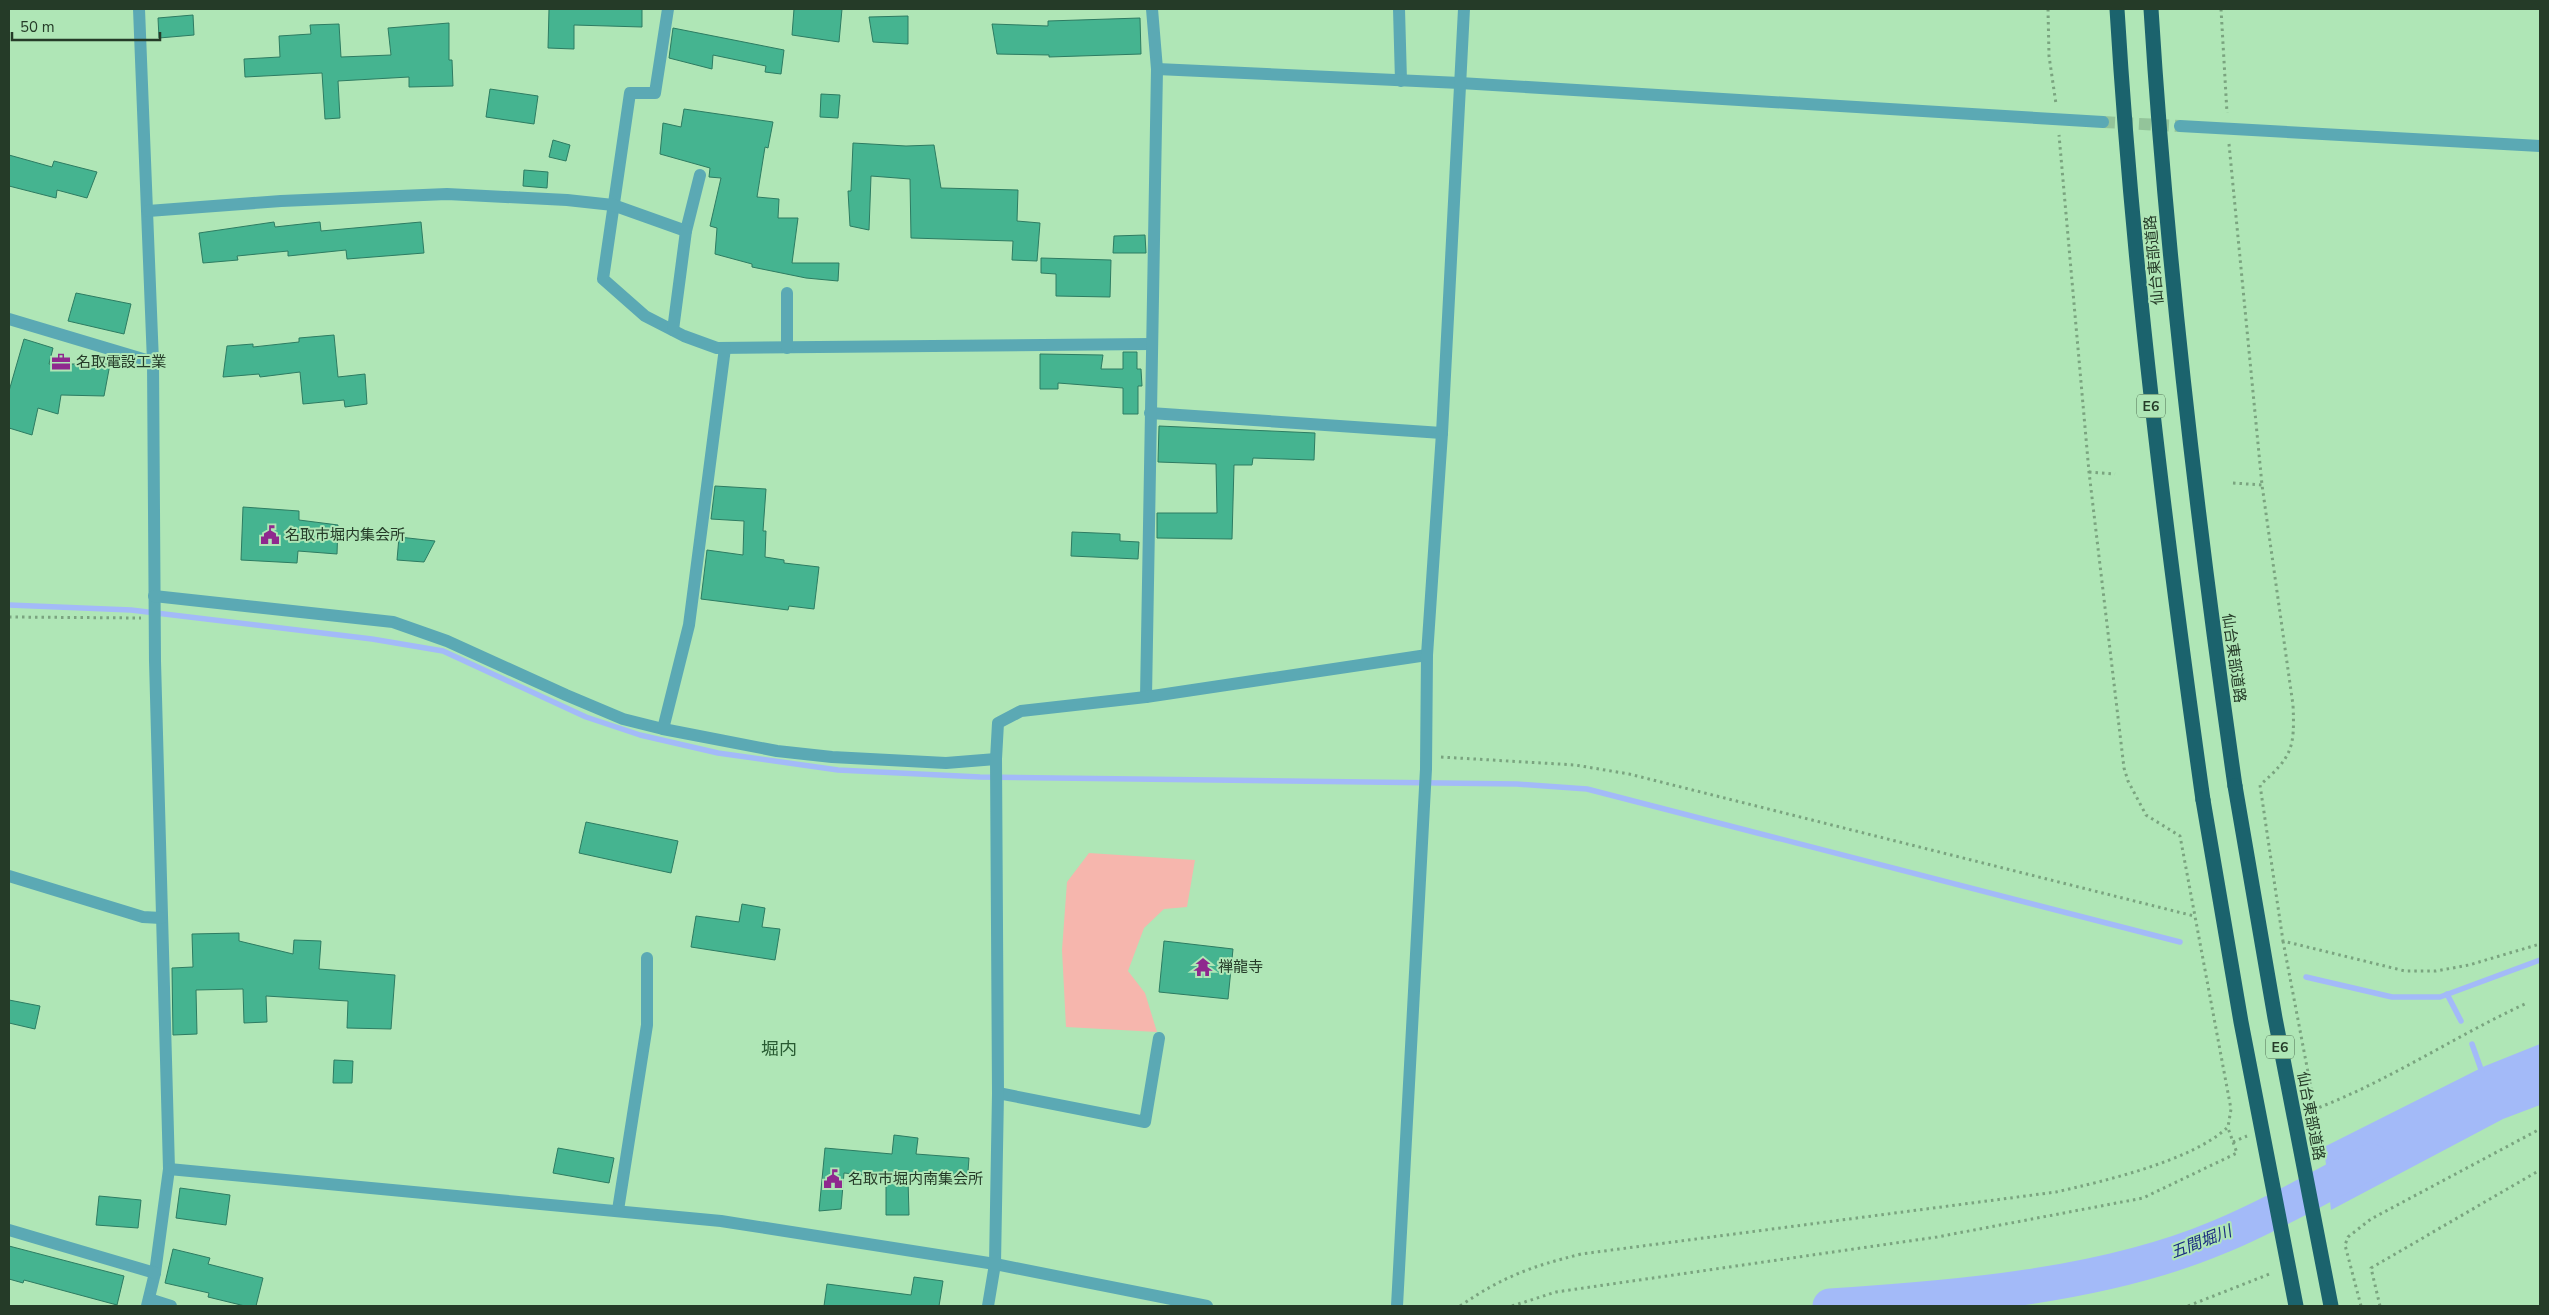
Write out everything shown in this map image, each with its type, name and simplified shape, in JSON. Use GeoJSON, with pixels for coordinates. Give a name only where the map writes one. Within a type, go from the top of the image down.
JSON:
{"type":"FeatureCollection","features":[{"type":"Feature","properties":{"kind":"highway","name":"仙台東部道路"},"geometry":{"type":"LineString","coordinates":[[2117,9],[2145,357],[2171,573],[2204,800],[2241,1022],[2296,1306]]}},
{"type":"Feature","properties":{"kind":"highway","name":"仙台東部道路"},"geometry":{"type":"LineString","coordinates":[[2151,9],[2180,356],[2204,568],[2235,786],[2276,1028],[2331,1306]]}},
{"type":"Feature","properties":{"kind":"street"},"geometry":{"type":"LineString","coordinates":[[139,9],[153,362],[155,609],[168,1169],[155,1274],[148,1303],[171,1306]]}},
{"type":"Feature","properties":{"kind":"street"},"geometry":{"type":"LineString","coordinates":[[668,9],[655,92],[630,93],[603,279],[645,316],[716,348],[1151,344]]}},
{"type":"Feature","properties":{"kind":"street"},"geometry":{"type":"LineString","coordinates":[[1146,697],[1157,69],[1152,9]]}},
{"type":"Feature","properties":{"kind":"street"},"geometry":{"type":"LineString","coordinates":[[1399,9],[1401,81]]}},
{"type":"Feature","properties":{"kind":"street"},"geometry":{"type":"LineString","coordinates":[[1397,1306],[1425,792],[1427,655],[1442,433],[1464,9]]}},
{"type":"Feature","properties":{"kind":"street"},"geometry":{"type":"LineString","coordinates":[[1157,69],[1460,84],[2103,122]]}},
{"type":"Feature","properties":{"kind":"street"},"geometry":{"type":"LineString","coordinates":[[2180,126],[2540,146]]}},
{"type":"Feature","properties":{"kind":"street"},"geometry":{"type":"LineString","coordinates":[[673,330],[686,231],[700,175]]}},
{"type":"Feature","properties":{"kind":"street"},"geometry":{"type":"LineString","coordinates":[[148,211],[281,201],[447,194],[568,200],[613,205],[686,231]]}},
{"type":"Feature","properties":{"kind":"street"},"geometry":{"type":"LineString","coordinates":[[787,293],[787,348]]}},
{"type":"Feature","properties":{"kind":"street"},"geometry":{"type":"LineString","coordinates":[[9,319],[153,362]]}},
{"type":"Feature","properties":{"kind":"street"},"geometry":{"type":"LineString","coordinates":[[663,729],[689,625],[725,348]]}},
{"type":"Feature","properties":{"kind":"street"},"geometry":{"type":"LineString","coordinates":[[1150,413],[1442,433]]}},
{"type":"Feature","properties":{"kind":"street"},"geometry":{"type":"LineString","coordinates":[[155,609],[394,622],[447,641],[566,696],[623,719],[663,729],[777,751],[832,757],[946,763],[996,763]]}},
{"type":"Feature","properties":{"kind":"street"},"geometry":{"type":"LineString","coordinates":[[988,1306],[995,1264],[998,1094],[996,763],[998,723],[1020,712],[1146,697],[1427,655]]}},
{"type":"Feature","properties":{"kind":"street"},"geometry":{"type":"LineString","coordinates":[[9,876],[143,917],[161,918]]}},
{"type":"Feature","properties":{"kind":"street"},"geometry":{"type":"LineString","coordinates":[[618,1210],[648,1024],[647,958]]}},
{"type":"Feature","properties":{"kind":"street"},"geometry":{"type":"LineString","coordinates":[[998,1094],[1145,1122],[1159,1038]]}},
{"type":"Feature","properties":{"kind":"street"},"geometry":{"type":"LineString","coordinates":[[168,1169],[721,1220],[995,1264],[1207,1306]]}},
{"type":"Feature","properties":{"kind":"street"},"geometry":{"type":"LineString","coordinates":[[9,1230],[155,1274]]}},
{"type":"Feature","properties":{"kind":"path"},"geometry":{"type":"LineString","coordinates":[[1512,1306],[1556,1292],[1937,1236],[2143,1198],[2237,1153],[2228,1128],[2231,1109],[2180,836],[2146,815],[2128,781],[2124,768],[2090,472],[2058,119],[2050,56],[2048,9]]}},
{"type":"Feature","properties":{"kind":"path"},"geometry":{"type":"LineString","coordinates":[[2220,9],[2228,128],[2262,485],[2293,706],[2294,735],[2288,757],[2260,785],[2283,941],[2315,1109],[2354,1094],[2490,1020],[2526,1003]]}},
{"type":"Feature","properties":{"kind":"path"},"geometry":{"type":"LineString","coordinates":[[2090,472],[2115,474]]}},
{"type":"Feature","properties":{"kind":"path"},"geometry":{"type":"LineString","coordinates":[[2233,483],[2262,485]]}},
{"type":"Feature","properties":{"kind":"path"},"geometry":{"type":"LineString","coordinates":[[9,617],[155,609]]}},
{"type":"Feature","properties":{"kind":"path"},"geometry":{"type":"LineString","coordinates":[[1426,763],[1575,765],[1629,774],[2194,916]]}},
{"type":"Feature","properties":{"kind":"path"},"geometry":{"type":"LineString","coordinates":[[2283,941],[2405,971],[2436,971],[2469,965],[2540,944]]}},
{"type":"Feature","properties":{"kind":"path"},"geometry":{"type":"LineString","coordinates":[[1460,1306],[1506,1277],[1530,1267],[1581,1254],[2056,1192],[2105,1181],[2198,1148],[2228,1128]]}},
{"type":"Feature","properties":{"kind":"path"},"geometry":{"type":"LineString","coordinates":[[2361,1306],[2345,1245],[2348,1237],[2371,1219],[2540,1129]]}},
{"type":"Feature","properties":{"kind":"path"},"geometry":{"type":"LineString","coordinates":[[2380,1306],[2371,1268],[2540,1170]]}},
{"type":"Feature","properties":{"kind":"path"},"geometry":{"type":"LineString","coordinates":[[2336,1248],[2345,1245]]}},
{"type":"Feature","properties":{"kind":"path"},"geometry":{"type":"LineString","coordinates":[[2188,1306],[2280,1270]]}},
{"type":"Feature","properties":{"kind":"shaded area"},"geometry":{"type":"Polygon","coordinates":[[[1089,853],[1195,860],[1187,907],[1164,909],[1144,928],[1128,971],[1145,993],[1157,1032],[1066,1027],[1062,950],[1067,882],[1089,853]]]}},
{"type":"Feature","properties":{"kind":"water"},"geometry":{"type":"Polygon","coordinates":[[[2540,1044],[2540,1105],[2503,1119],[2331,1210],[2324,1147],[2485,1066],[2540,1044]]]}},
{"type":"Feature","properties":{"kind":"building"},"geometry":{"type":"Polygon","coordinates":[[[549,9],[642,9],[642,27],[574,25],[574,49],[548,48],[549,9]]]}},
{"type":"Feature","properties":{"kind":"building"},"geometry":{"type":"Polygon","coordinates":[[[794,9],[842,9],[839,42],[792,35],[794,9]]]}},
{"type":"Feature","properties":{"kind":"building"},"geometry":{"type":"Polygon","coordinates":[[[193,15],[194,35],[159,38],[158,18],[193,15]]]}},
{"type":"Feature","properties":{"kind":"building"},"geometry":{"type":"Polygon","coordinates":[[[908,16],[908,44],[873,42],[869,17],[908,16]]]}},
{"type":"Feature","properties":{"kind":"building"},"geometry":{"type":"Polygon","coordinates":[[[1140,18],[1141,54],[1049,57],[1049,55],[997,54],[992,24],[1048,26],[1048,21],[1140,18]]]}},
{"type":"Feature","properties":{"kind":"building"},"geometry":{"type":"Polygon","coordinates":[[[449,23],[449,60],[452,60],[453,86],[409,87],[409,77],[338,81],[340,118],[325,119],[322,73],[245,77],[244,59],[280,57],[279,36],[311,34],[310,25],[339,24],[341,57],[391,55],[388,28],[449,23]]]}},
{"type":"Feature","properties":{"kind":"building"},"geometry":{"type":"Polygon","coordinates":[[[673,28],[784,50],[781,74],[765,72],[766,66],[713,55],[712,69],[669,58],[673,28]]]}},
{"type":"Feature","properties":{"kind":"building"},"geometry":{"type":"Polygon","coordinates":[[[490,89],[538,96],[534,124],[486,117],[490,89]]]}},
{"type":"Feature","properties":{"kind":"building"},"geometry":{"type":"Polygon","coordinates":[[[821,94],[840,95],[838,118],[820,117],[821,94]]]}},
{"type":"Feature","properties":{"kind":"building"},"geometry":{"type":"Polygon","coordinates":[[[684,109],[773,122],[768,148],[765,147],[757,197],[779,199],[778,218],[798,218],[792,263],[839,263],[838,281],[806,278],[752,267],[752,264],[715,254],[717,228],[710,226],[721,178],[709,177],[710,168],[660,154],[663,123],[681,127],[684,109]]]}},
{"type":"Feature","properties":{"kind":"building"},"geometry":{"type":"Polygon","coordinates":[[[553,140],[570,145],[566,161],[549,157],[553,140]]]}},
{"type":"Feature","properties":{"kind":"building"},"geometry":{"type":"Polygon","coordinates":[[[853,143],[906,146],[934,145],[941,188],[1018,190],[1017,221],[1040,223],[1037,261],[1012,260],[1013,241],[911,238],[910,179],[871,176],[869,230],[850,226],[848,191],[851,191],[853,143]]]}},
{"type":"Feature","properties":{"kind":"building"},"geometry":{"type":"Polygon","coordinates":[[[9,155],[52,167],[54,161],[97,172],[87,198],[57,190],[56,198],[9,186],[9,155]]]}},
{"type":"Feature","properties":{"kind":"building"},"geometry":{"type":"Polygon","coordinates":[[[524,170],[548,172],[547,188],[523,186],[524,170]]]}},
{"type":"Feature","properties":{"kind":"building"},"geometry":{"type":"Polygon","coordinates":[[[274,222],[275,227],[320,222],[321,231],[421,222],[424,253],[347,259],[346,250],[288,256],[288,251],[237,256],[238,260],[203,263],[199,233],[274,222]]]}},
{"type":"Feature","properties":{"kind":"building"},"geometry":{"type":"Polygon","coordinates":[[[1145,235],[1146,253],[1113,253],[1114,236],[1145,235]]]}},
{"type":"Feature","properties":{"kind":"building"},"geometry":{"type":"Polygon","coordinates":[[[1041,258],[1111,260],[1110,297],[1056,296],[1056,274],[1041,273],[1041,258]]]}},
{"type":"Feature","properties":{"kind":"building"},"geometry":{"type":"Polygon","coordinates":[[[76,293],[131,304],[124,334],[68,321],[76,293]]]}},
{"type":"Feature","properties":{"kind":"building"},"geometry":{"type":"Polygon","coordinates":[[[334,335],[338,377],[365,374],[367,404],[345,407],[344,400],[303,404],[300,372],[260,377],[259,374],[223,377],[227,346],[253,344],[253,347],[299,342],[299,338],[334,335]]]}},
{"type":"Feature","properties":{"kind":"building"},"geometry":{"type":"Polygon","coordinates":[[[24,339],[53,348],[49,364],[110,364],[104,396],[61,395],[58,414],[38,408],[32,435],[9,428],[9,391],[24,339]]]}},
{"type":"Feature","properties":{"kind":"building"},"geometry":{"type":"Polygon","coordinates":[[[1123,352],[1137,352],[1137,369],[1141,369],[1142,386],[1138,386],[1138,414],[1123,414],[1123,388],[1058,383],[1058,389],[1040,389],[1040,354],[1103,355],[1101,369],[1123,369],[1123,352]]]}},
{"type":"Feature","properties":{"kind":"building"},"geometry":{"type":"Polygon","coordinates":[[[1159,426],[1315,433],[1314,460],[1253,458],[1252,465],[1234,465],[1232,539],[1157,538],[1157,513],[1217,513],[1216,464],[1158,462],[1159,426]]]}},
{"type":"Feature","properties":{"kind":"building"},"geometry":{"type":"Polygon","coordinates":[[[715,486],[766,489],[763,531],[766,531],[765,557],[784,560],[784,563],[819,567],[814,609],[789,606],[788,610],[701,599],[707,550],[743,555],[744,521],[711,519],[715,486]]]}},
{"type":"Feature","properties":{"kind":"building","name":"名取市堀内集会所"},"geometry":{"type":"Polygon","coordinates":[[[243,507],[299,511],[299,520],[338,525],[337,554],[298,551],[297,563],[241,560],[243,507]]]}},
{"type":"Feature","properties":{"kind":"building"},"geometry":{"type":"Polygon","coordinates":[[[1072,532],[1120,534],[1120,541],[1139,542],[1138,559],[1071,556],[1072,532]]]}},
{"type":"Feature","properties":{"kind":"building"},"geometry":{"type":"Polygon","coordinates":[[[399,537],[435,541],[424,562],[397,560],[399,537]]]}},
{"type":"Feature","properties":{"kind":"building"},"geometry":{"type":"Polygon","coordinates":[[[586,822],[678,841],[671,873],[579,853],[586,822]]]}},
{"type":"Feature","properties":{"kind":"building"},"geometry":{"type":"Polygon","coordinates":[[[742,904],[765,908],[762,927],[780,929],[775,960],[691,947],[696,916],[739,922],[742,904]]]}},
{"type":"Feature","properties":{"kind":"building"},"geometry":{"type":"Polygon","coordinates":[[[239,933],[239,941],[293,954],[294,940],[321,941],[319,969],[395,975],[391,1029],[347,1028],[348,1001],[266,996],[267,1022],[244,1023],[243,989],[196,990],[197,1034],[173,1035],[172,968],[193,967],[192,934],[239,933]]]}},
{"type":"Feature","properties":{"kind":"building"},"geometry":{"type":"Polygon","coordinates":[[[1164,941],[1233,949],[1228,999],[1159,992],[1164,941]]]}},
{"type":"Feature","properties":{"kind":"building"},"geometry":{"type":"Polygon","coordinates":[[[9,1000],[40,1006],[35,1029],[9,1023],[9,1000]]]}},
{"type":"Feature","properties":{"kind":"building"},"geometry":{"type":"Polygon","coordinates":[[[334,1060],[353,1061],[352,1083],[333,1083],[334,1060]]]}},
{"type":"Feature","properties":{"kind":"building"},"geometry":{"type":"Polygon","coordinates":[[[894,1135],[918,1138],[916,1154],[969,1158],[967,1185],[908,1179],[909,1215],[886,1215],[886,1177],[844,1173],[841,1209],[819,1211],[825,1148],[892,1154],[894,1135]]]}},
{"type":"Feature","properties":{"kind":"building"},"geometry":{"type":"Polygon","coordinates":[[[558,1148],[614,1158],[609,1183],[553,1173],[558,1148]]]}},
{"type":"Feature","properties":{"kind":"building"},"geometry":{"type":"Polygon","coordinates":[[[180,1188],[230,1195],[226,1225],[176,1218],[180,1188]]]}},
{"type":"Feature","properties":{"kind":"building"},"geometry":{"type":"Polygon","coordinates":[[[99,1196],[141,1200],[138,1228],[96,1225],[99,1196]]]}},
{"type":"Feature","properties":{"kind":"building"},"geometry":{"type":"Polygon","coordinates":[[[9,1246],[124,1276],[117,1305],[24,1280],[23,1283],[9,1279],[9,1246]]]}},
{"type":"Feature","properties":{"kind":"building"},"geometry":{"type":"Polygon","coordinates":[[[173,1249],[210,1258],[208,1264],[263,1278],[256,1306],[245,1306],[208,1297],[209,1293],[165,1283],[173,1249]]]}},
{"type":"Feature","properties":{"kind":"building"},"geometry":{"type":"Polygon","coordinates":[[[914,1277],[943,1281],[939,1306],[824,1306],[827,1284],[911,1295],[914,1277]]]}},
{"type":"Feature","properties":{"kind":"waterway"},"geometry":{"type":"LineString","coordinates":[[9,605],[131,610],[372,639],[443,651],[586,717],[640,735],[718,753],[838,770],[980,777],[1517,784],[1587,789],[2180,942]]}},
{"type":"Feature","properties":{"kind":"waterway"},"geometry":{"type":"LineString","coordinates":[[2306,977],[2392,997],[2440,997],[2540,960]]}},
{"type":"Feature","properties":{"kind":"waterway"},"geometry":{"type":"LineString","coordinates":[[2447,994],[2461,1021]]}},
{"type":"Feature","properties":{"kind":"waterway"},"geometry":{"type":"LineString","coordinates":[[2472,1044],[2483,1075]]}},
{"type":"Feature","properties":{"kind":"waterway","name":"五間堀川"},"geometry":{"type":"LineString","coordinates":[[1830,1306],[1977,1294],[2028,1287],[2127,1267],[2174,1254],[2238,1229],[2371,1161]]}},
{"type":"Feature","properties":{"kind":"tunnel"},"geometry":{"type":"LineString","coordinates":[[2103,122],[2180,126]]}},
{"type":"Feature","properties":{"kind":"place","name":"名取電設工業"},"geometry":{"type":"Point","coordinates":[61,362]}},
{"type":"Feature","properties":{"kind":"place","name":"名取市堀内集会所"},"geometry":{"type":"Point","coordinates":[270,535]}},
{"type":"Feature","properties":{"kind":"place","name":"禅龍寺"},"geometry":{"type":"Point","coordinates":[1203,967]}},
{"type":"Feature","properties":{"kind":"place","name":"名取市堀内南集会所"},"geometry":{"type":"Point","coordinates":[833,1179]}},
{"type":"Feature","properties":{"kind":"district","name":"堀内"},"geometry":{"type":"Point","coordinates":[779,1049]}}]}
